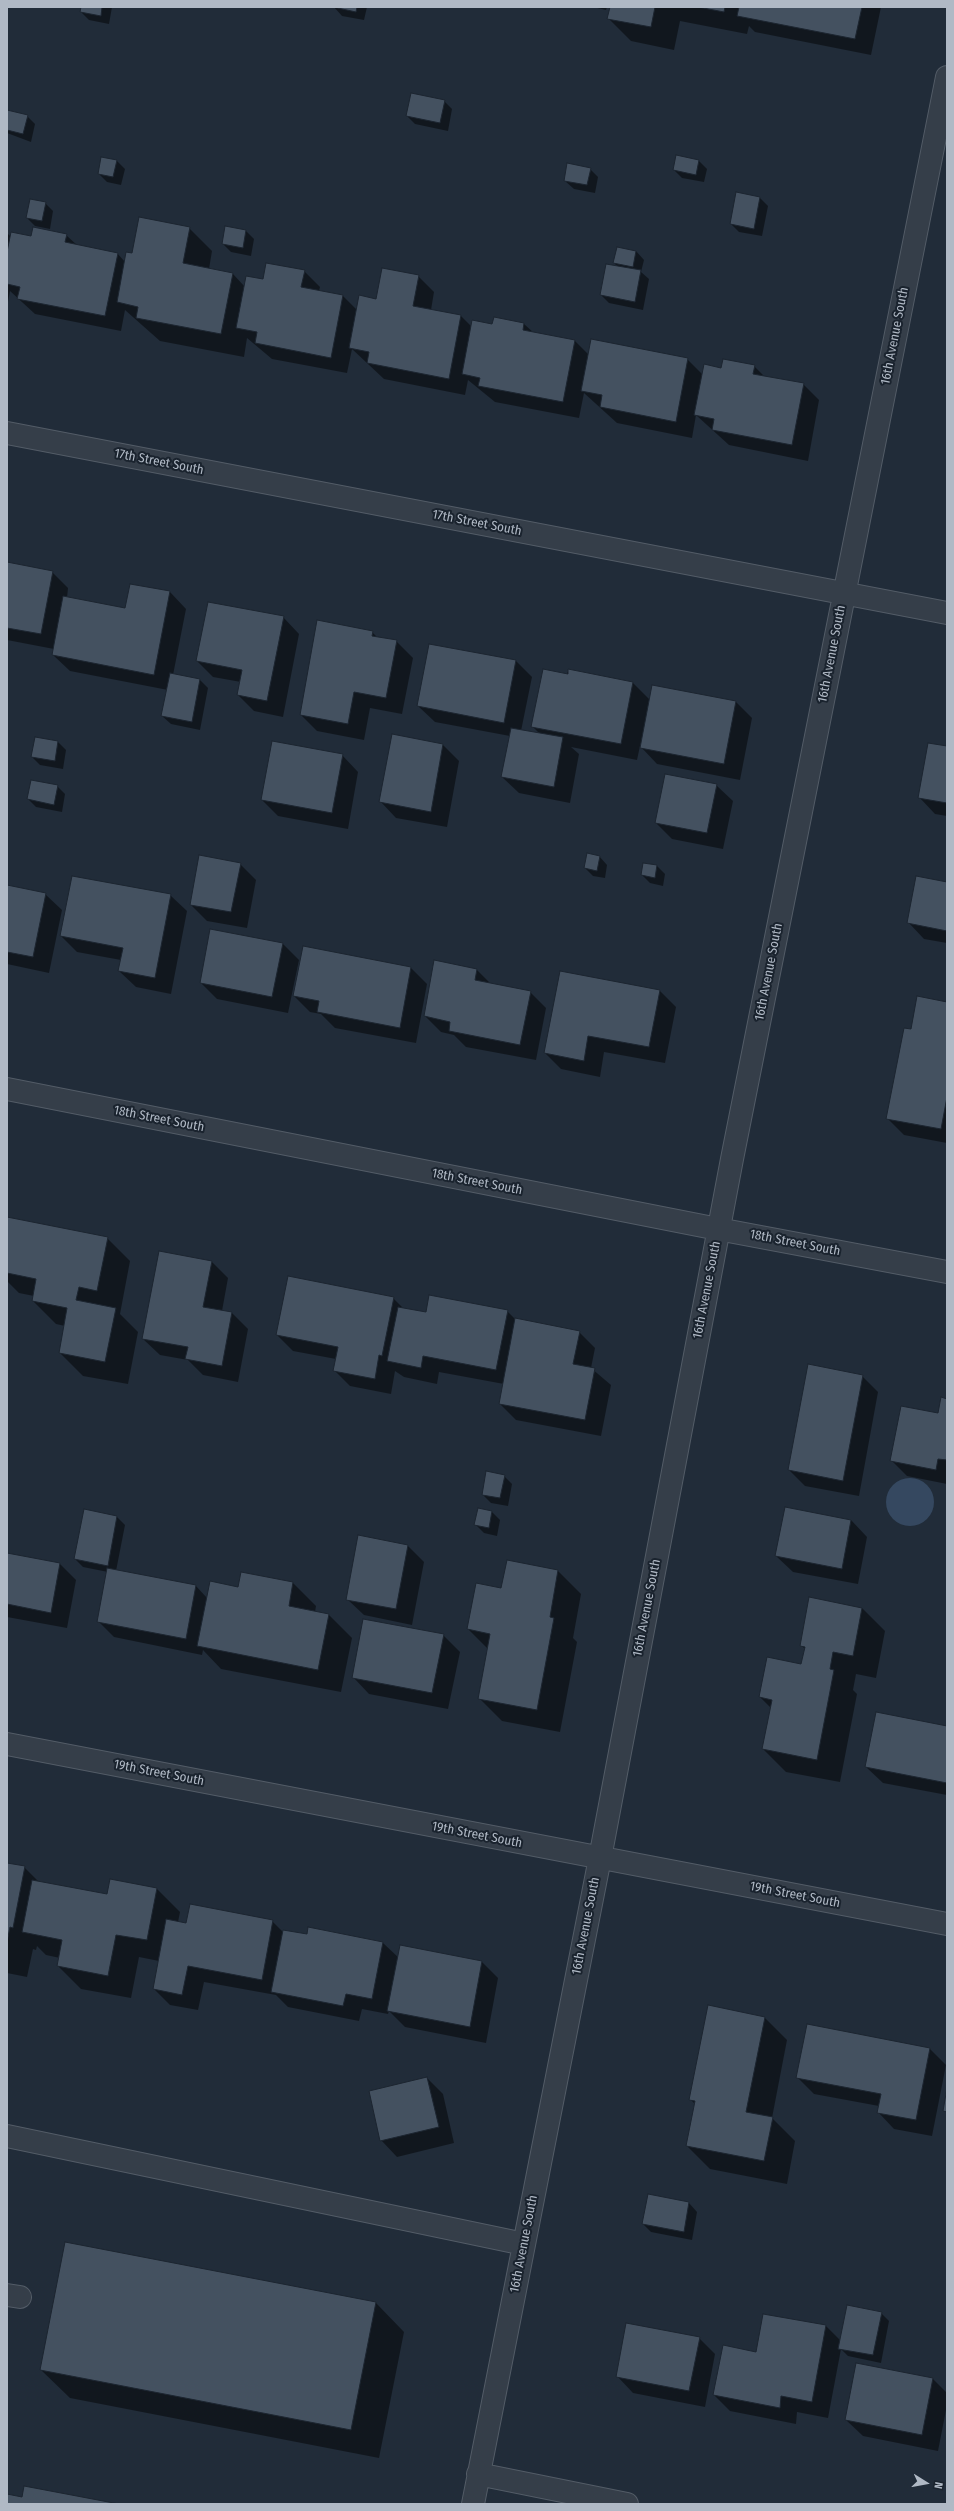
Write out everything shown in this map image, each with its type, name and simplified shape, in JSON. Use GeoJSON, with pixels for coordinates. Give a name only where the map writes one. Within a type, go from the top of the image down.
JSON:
{"type":"FeatureCollection","features":[{"type":"Feature","properties":{"kind":"street","name":"16th Avenue South"},"geometry":{"type":"LineString","coordinates":[[473,2504],[600,1858],[718,1229],[947,77]]}},
{"type":"Feature","properties":{"kind":"street","name":"17th Street South"},"geometry":{"type":"LineString","coordinates":[[7,433],[947,613]]}},
{"type":"Feature","properties":{"kind":"street","name":"18th Street South"},"geometry":{"type":"LineString","coordinates":[[7,1089],[718,1229],[947,1272]]}},
{"type":"Feature","properties":{"kind":"street","name":"19th Street South"},"geometry":{"type":"LineString","coordinates":[[7,1744],[947,1924]]}},
{"type":"Feature","properties":{"kind":"street"},"geometry":{"type":"LineString","coordinates":[[7,2136],[524,2244]]}},
{"type":"Feature","properties":{"kind":"street"},"geometry":{"type":"LineString","coordinates":[[478,2474],[626,2504]]}},
{"type":"Feature","properties":{"kind":"water"},"geometry":{"type":"Polygon","coordinates":[[[910,1478],[919,1480],[927,1485],[932,1493],[934,1502],[932,1511],[927,1519],[919,1524],[910,1526],[901,1524],[893,1519],[888,1511],[886,1502],[888,1493],[893,1485],[901,1480],[910,1478]]]}},
{"type":"Feature","properties":{"kind":"building"},"geometry":{"type":"Polygon","coordinates":[[[81,7],[102,7],[101,16],[80,12],[81,7]]]}},
{"type":"Feature","properties":{"kind":"building"},"geometry":{"type":"Polygon","coordinates":[[[333,7],[357,7],[356,12],[333,7]]]}},
{"type":"Feature","properties":{"kind":"building"},"geometry":{"type":"Polygon","coordinates":[[[610,7],[655,7],[651,27],[607,19],[610,7]]]}},
{"type":"Feature","properties":{"kind":"building"},"geometry":{"type":"Polygon","coordinates":[[[698,7],[725,7],[724,12],[698,7]]]}},
{"type":"Feature","properties":{"kind":"building"},"geometry":{"type":"Polygon","coordinates":[[[739,7],[862,7],[855,39],[737,16],[739,7]]]}},
{"type":"Feature","properties":{"kind":"building"},"geometry":{"type":"Polygon","coordinates":[[[411,93],[445,100],[440,123],[406,116],[411,93]]]}},
{"type":"Feature","properties":{"kind":"building"},"geometry":{"type":"Polygon","coordinates":[[[7,110],[28,115],[23,134],[7,130],[7,110]]]}},
{"type":"Feature","properties":{"kind":"building"},"geometry":{"type":"Polygon","coordinates":[[[676,155],[699,160],[696,175],[673,170],[676,155]]]}},
{"type":"Feature","properties":{"kind":"building"},"geometry":{"type":"Polygon","coordinates":[[[101,157],[117,160],[113,177],[98,174],[101,157]]]}},
{"type":"Feature","properties":{"kind":"building"},"geometry":{"type":"Polygon","coordinates":[[[567,163],[591,168],[587,185],[564,181],[567,163]]]}},
{"type":"Feature","properties":{"kind":"building"},"geometry":{"type":"Polygon","coordinates":[[[736,192],[760,197],[754,229],[730,224],[736,192]]]}},
{"type":"Feature","properties":{"kind":"building"},"geometry":{"type":"Polygon","coordinates":[[[30,199],[46,202],[42,221],[26,218],[30,199]]]}},
{"type":"Feature","properties":{"kind":"building"},"geometry":{"type":"Polygon","coordinates":[[[139,217],[190,227],[183,263],[233,273],[221,334],[136,318],[138,307],[117,302],[126,252],[132,253],[139,217]]]}},
{"type":"Feature","properties":{"kind":"building"},"geometry":{"type":"Polygon","coordinates":[[[225,226],[246,230],[243,248],[222,244],[225,226]]]}},
{"type":"Feature","properties":{"kind":"building"},"geometry":{"type":"Polygon","coordinates":[[[33,227],[67,234],[65,242],[118,253],[105,316],[17,299],[20,287],[7,284],[7,252],[11,232],[31,236],[33,227]]]}},
{"type":"Feature","properties":{"kind":"building"},"geometry":{"type":"Polygon","coordinates":[[[617,247],[636,251],[633,267],[613,263],[617,247]]]}},
{"type":"Feature","properties":{"kind":"building"},"geometry":{"type":"Polygon","coordinates":[[[266,263],[305,270],[301,287],[343,295],[331,358],[255,343],[257,332],[236,328],[246,276],[263,279],[266,263]]]}},
{"type":"Feature","properties":{"kind":"building"},"geometry":{"type":"Polygon","coordinates":[[[606,264],[641,270],[635,302],[600,295],[606,264]]]}},
{"type":"Feature","properties":{"kind":"building"},"geometry":{"type":"Polygon","coordinates":[[[382,268],[419,275],[413,306],[461,315],[449,379],[367,363],[369,352],[349,348],[359,295],[376,299],[382,268]]]}},
{"type":"Feature","properties":{"kind":"building"},"geometry":{"type":"Polygon","coordinates":[[[494,317],[524,323],[523,330],[575,340],[563,402],[478,386],[480,378],[462,374],[472,320],[492,324],[494,317]]]}},
{"type":"Feature","properties":{"kind":"building"},"geometry":{"type":"Polygon","coordinates":[[[591,339],[688,358],[676,422],[600,407],[602,395],[581,391],[591,339]]]}},
{"type":"Feature","properties":{"kind":"building"},"geometry":{"type":"Polygon","coordinates":[[[723,359],[755,365],[753,374],[804,383],[792,445],[712,430],[714,419],[694,415],[704,364],[721,368],[723,359]]]}},
{"type":"Feature","properties":{"kind":"building"},"geometry":{"type":"Polygon","coordinates":[[[7,562],[53,571],[41,634],[7,628],[7,562]]]}},
{"type":"Feature","properties":{"kind":"building"},"geometry":{"type":"Polygon","coordinates":[[[130,584],[170,591],[154,675],[52,655],[63,596],[125,608],[130,584]]]}},
{"type":"Feature","properties":{"kind":"building"},"geometry":{"type":"Polygon","coordinates":[[[208,602],[284,616],[267,701],[237,695],[242,670],[196,661],[208,602]]]}},
{"type":"Feature","properties":{"kind":"building"},"geometry":{"type":"Polygon","coordinates":[[[317,620],[373,631],[372,636],[397,640],[386,698],[354,692],[348,724],[300,715],[317,620]]]}},
{"type":"Feature","properties":{"kind":"building"},"geometry":{"type":"Polygon","coordinates":[[[429,644],[516,660],[504,723],[417,706],[429,644]]]}},
{"type":"Feature","properties":{"kind":"building"},"geometry":{"type":"Polygon","coordinates":[[[543,669],[568,674],[568,669],[633,682],[621,744],[531,727],[543,669]]]}},
{"type":"Feature","properties":{"kind":"building"},"geometry":{"type":"Polygon","coordinates":[[[170,673],[200,679],[192,722],[161,716],[170,673]]]}},
{"type":"Feature","properties":{"kind":"building"},"geometry":{"type":"Polygon","coordinates":[[[652,685],[736,701],[724,764],[640,748],[652,685]]]}},
{"type":"Feature","properties":{"kind":"building"},"geometry":{"type":"Polygon","coordinates":[[[511,728],[563,737],[554,787],[501,777],[511,728]]]}},
{"type":"Feature","properties":{"kind":"building"},"geometry":{"type":"Polygon","coordinates":[[[392,734],[443,744],[431,812],[379,802],[392,734]]]}},
{"type":"Feature","properties":{"kind":"building"},"geometry":{"type":"Polygon","coordinates":[[[35,737],[58,741],[55,761],[31,757],[35,737]]]}},
{"type":"Feature","properties":{"kind":"building"},"geometry":{"type":"Polygon","coordinates":[[[272,741],[343,754],[332,813],[261,800],[272,741]]]}},
{"type":"Feature","properties":{"kind":"building"},"geometry":{"type":"Polygon","coordinates":[[[928,743],[947,746],[947,803],[918,798],[928,743]]]}},
{"type":"Feature","properties":{"kind":"building"},"geometry":{"type":"Polygon","coordinates":[[[665,774],[717,784],[707,833],[655,823],[665,774]]]}},
{"type":"Feature","properties":{"kind":"building"},"geometry":{"type":"Polygon","coordinates":[[[31,780],[58,785],[54,805],[27,799],[31,780]]]}},
{"type":"Feature","properties":{"kind":"building"},"geometry":{"type":"Polygon","coordinates":[[[587,853],[600,856],[597,871],[584,868],[587,853]]]}},
{"type":"Feature","properties":{"kind":"building"},"geometry":{"type":"Polygon","coordinates":[[[199,855],[241,863],[231,912],[190,905],[199,855]]]}},
{"type":"Feature","properties":{"kind":"building"},"geometry":{"type":"Polygon","coordinates":[[[643,863],[657,865],[655,878],[641,875],[643,863]]]}},
{"type":"Feature","properties":{"kind":"building"},"geometry":{"type":"Polygon","coordinates":[[[72,876],[171,894],[155,978],[118,971],[123,948],[60,936],[72,876]]]}},
{"type":"Feature","properties":{"kind":"building"},"geometry":{"type":"Polygon","coordinates":[[[916,876],[947,882],[947,931],[907,923],[916,876]]]}},
{"type":"Feature","properties":{"kind":"building"},"geometry":{"type":"Polygon","coordinates":[[[7,885],[46,893],[33,957],[7,952],[7,885]]]}},
{"type":"Feature","properties":{"kind":"building"},"geometry":{"type":"Polygon","coordinates":[[[210,929],[283,943],[272,997],[200,983],[210,929]]]}},
{"type":"Feature","properties":{"kind":"building"},"geometry":{"type":"Polygon","coordinates":[[[303,946],[411,967],[400,1028],[317,1012],[319,1001],[293,996],[303,946]]]}},
{"type":"Feature","properties":{"kind":"building"},"geometry":{"type":"Polygon","coordinates":[[[434,960],[477,969],[475,980],[531,991],[520,1045],[449,1031],[450,1022],[424,1016],[434,960]]]}},
{"type":"Feature","properties":{"kind":"building"},"geometry":{"type":"Polygon","coordinates":[[[560,971],[660,990],[649,1047],[588,1036],[584,1061],[544,1053],[560,971]]]}},
{"type":"Feature","properties":{"kind":"building"},"geometry":{"type":"Polygon","coordinates":[[[917,996],[947,1002],[947,1097],[941,1129],[886,1119],[904,1028],[911,1029],[917,996]]]}},
{"type":"Feature","properties":{"kind":"building"},"geometry":{"type":"Polygon","coordinates":[[[7,1217],[108,1237],[97,1291],[79,1287],[76,1300],[116,1308],[105,1362],[59,1353],[67,1308],[32,1301],[36,1279],[7,1273],[7,1217]]]}},
{"type":"Feature","properties":{"kind":"building"},"geometry":{"type":"Polygon","coordinates":[[[159,1251],[212,1261],[203,1307],[232,1312],[222,1366],[185,1359],[188,1347],[142,1339],[159,1251]]]}},
{"type":"Feature","properties":{"kind":"building"},"geometry":{"type":"Polygon","coordinates":[[[288,1276],[394,1297],[382,1356],[379,1355],[375,1379],[333,1371],[338,1347],[276,1335],[288,1276]]]}},
{"type":"Feature","properties":{"kind":"building"},"geometry":{"type":"Polygon","coordinates":[[[429,1295],[508,1310],[496,1370],[423,1356],[421,1368],[387,1361],[398,1307],[426,1312],[429,1295]]]}},
{"type":"Feature","properties":{"kind":"building"},"geometry":{"type":"Polygon","coordinates":[[[515,1318],[580,1331],[573,1364],[595,1368],[585,1420],[499,1404],[515,1318]]]}},
{"type":"Feature","properties":{"kind":"building"},"geometry":{"type":"Polygon","coordinates":[[[808,1364],[863,1375],[843,1481],[788,1470],[808,1364]]]}},
{"type":"Feature","properties":{"kind":"building"},"geometry":{"type":"Polygon","coordinates":[[[941,1397],[947,1399],[947,1460],[938,1459],[936,1470],[890,1461],[901,1406],[938,1413],[941,1397]]]}},
{"type":"Feature","properties":{"kind":"building"},"geometry":{"type":"Polygon","coordinates":[[[486,1471],[505,1475],[500,1498],[482,1495],[486,1471]]]}},
{"type":"Feature","properties":{"kind":"building"},"geometry":{"type":"Polygon","coordinates":[[[785,1507],[851,1520],[842,1569],[775,1556],[785,1507]]]}},
{"type":"Feature","properties":{"kind":"building"},"geometry":{"type":"Polygon","coordinates":[[[478,1508],[492,1511],[489,1528],[474,1525],[478,1508]]]}},
{"type":"Feature","properties":{"kind":"building"},"geometry":{"type":"Polygon","coordinates":[[[84,1509],[117,1516],[108,1566],[74,1559],[84,1509]]]}},
{"type":"Feature","properties":{"kind":"building"},"geometry":{"type":"Polygon","coordinates":[[[358,1535],[408,1545],[396,1609],[346,1600],[358,1535]]]}},
{"type":"Feature","properties":{"kind":"building"},"geometry":{"type":"Polygon","coordinates":[[[7,1553],[60,1563],[51,1613],[7,1604],[7,1553]]]}},
{"type":"Feature","properties":{"kind":"building"},"geometry":{"type":"Polygon","coordinates":[[[507,1560],[558,1570],[550,1617],[554,1618],[537,1710],[478,1699],[490,1634],[467,1629],[476,1583],[501,1588],[507,1560]]]}},
{"type":"Feature","properties":{"kind":"building"},"geometry":{"type":"Polygon","coordinates":[[[107,1568],[196,1585],[186,1639],[97,1622],[107,1568]]]}},
{"type":"Feature","properties":{"kind":"building"},"geometry":{"type":"Polygon","coordinates":[[[241,1572],[293,1582],[289,1606],[329,1614],[318,1670],[197,1646],[210,1581],[238,1587],[241,1572]]]}},
{"type":"Feature","properties":{"kind":"building"},"geometry":{"type":"Polygon","coordinates":[[[809,1597],[862,1608],[853,1656],[833,1652],[830,1669],[834,1670],[817,1760],[762,1749],[772,1700],[759,1697],[767,1657],[801,1664],[805,1647],[800,1646],[809,1597]]]}},
{"type":"Feature","properties":{"kind":"building"},"geometry":{"type":"Polygon","coordinates":[[[363,1619],[444,1634],[432,1693],[352,1678],[363,1619]]]}},
{"type":"Feature","properties":{"kind":"building"},"geometry":{"type":"Polygon","coordinates":[[[876,1712],[947,1726],[947,1783],[865,1767],[876,1712]]]}},
{"type":"Feature","properties":{"kind":"building"},"geometry":{"type":"Polygon","coordinates":[[[7,1863],[25,1866],[13,1928],[10,1927],[7,1942],[7,1863]]]}},
{"type":"Feature","properties":{"kind":"building"},"geometry":{"type":"Polygon","coordinates":[[[110,1879],[157,1888],[147,1940],[116,1935],[108,1976],[57,1966],[62,1940],[22,1932],[32,1880],[107,1894],[110,1879]]]}},
{"type":"Feature","properties":{"kind":"building"},"geometry":{"type":"Polygon","coordinates":[[[190,1904],[273,1920],[262,1980],[188,1966],[182,1995],[153,1989],[166,1919],[186,1923],[190,1904]]]}},
{"type":"Feature","properties":{"kind":"building"},"geometry":{"type":"Polygon","coordinates":[[[308,1927],[383,1942],[372,1999],[346,1994],[343,2006],[271,1992],[283,1930],[307,1934],[308,1927]]]}},
{"type":"Feature","properties":{"kind":"building"},"geometry":{"type":"Polygon","coordinates":[[[400,1945],[482,1961],[470,2027],[387,2011],[400,1945]]]}},
{"type":"Feature","properties":{"kind":"building"},"geometry":{"type":"Polygon","coordinates":[[[708,2005],[765,2017],[746,2112],[773,2117],[764,2161],[686,2146],[695,2101],[689,2100],[708,2005]]]}},
{"type":"Feature","properties":{"kind":"building"},"geometry":{"type":"Polygon","coordinates":[[[807,2024],[930,2048],[916,2120],[877,2113],[881,2094],[796,2078],[807,2024]]]}},
{"type":"Feature","properties":{"kind":"building"},"geometry":{"type":"Polygon","coordinates":[[[427,2077],[439,2127],[380,2141],[369,2091],[427,2077]]]}},
{"type":"Feature","properties":{"kind":"building"},"geometry":{"type":"Polygon","coordinates":[[[947,2088],[947,2112],[943,2111],[947,2088]]]}},
{"type":"Feature","properties":{"kind":"building"},"geometry":{"type":"Polygon","coordinates":[[[648,2194],[689,2202],[684,2232],[642,2224],[648,2194]]]}},
{"type":"Feature","properties":{"kind":"building"},"geometry":{"type":"Polygon","coordinates":[[[65,2242],[376,2302],[351,2430],[40,2370],[65,2242]]]}},
{"type":"Feature","properties":{"kind":"building"},"geometry":{"type":"Polygon","coordinates":[[[847,2305],[882,2312],[873,2355],[838,2349],[847,2305]]]}},
{"type":"Feature","properties":{"kind":"building"},"geometry":{"type":"Polygon","coordinates":[[[763,2314],[826,2325],[812,2402],[781,2396],[780,2408],[713,2395],[723,2345],[756,2352],[763,2314]]]}},
{"type":"Feature","properties":{"kind":"building"},"geometry":{"type":"Polygon","coordinates":[[[626,2323],[700,2337],[689,2391],[616,2377],[626,2323]]]}},
{"type":"Feature","properties":{"kind":"building"},"geometry":{"type":"Polygon","coordinates":[[[856,2363],[933,2378],[922,2435],[845,2420],[856,2363]]]}},
{"type":"Feature","properties":{"kind":"building"},"geometry":{"type":"Polygon","coordinates":[[[24,2486],[119,2504],[7,2504],[7,2494],[22,2497],[24,2486]]]}}]}
